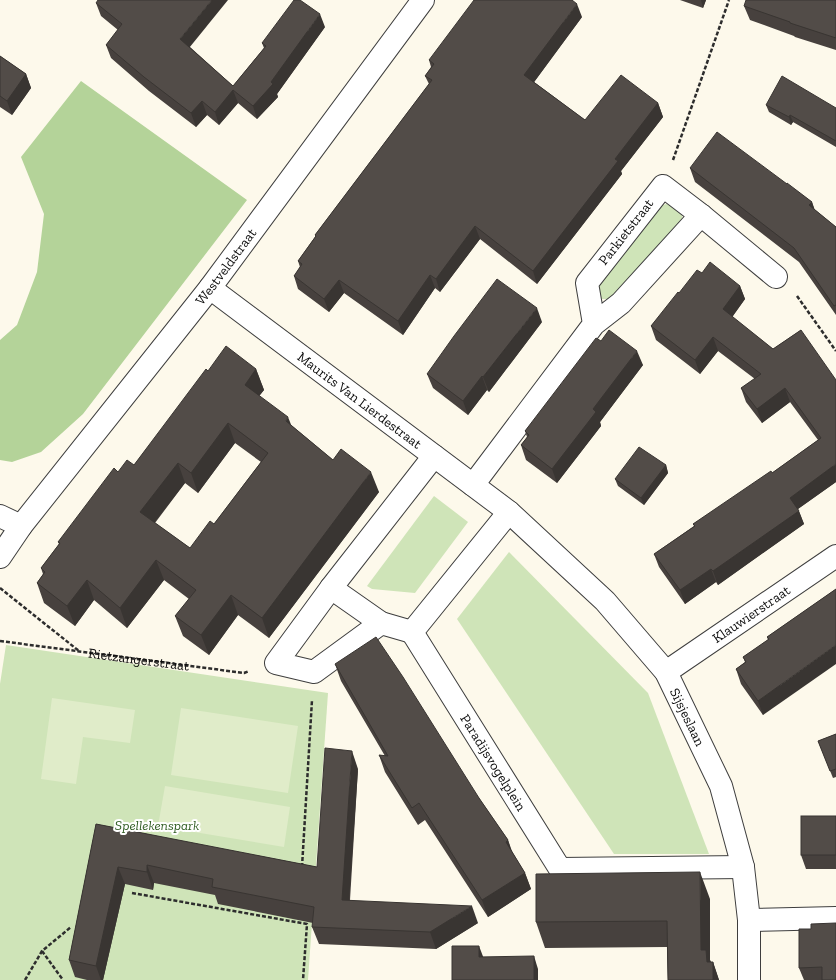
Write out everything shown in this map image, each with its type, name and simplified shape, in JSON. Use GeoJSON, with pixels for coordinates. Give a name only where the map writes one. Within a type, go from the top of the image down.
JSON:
{"type":"FeatureCollection","features":[{"type":"Feature","properties":{"kind":"street","name":"Westveldstraat"},"geometry":{"type":"LineString","coordinates":[[0,557],[21,526],[210,288],[423,0]]}},
{"type":"Feature","properties":{"kind":"street","name":"Parkietstraat"},"geometry":{"type":"LineString","coordinates":[[594,324],[587,283],[663,186],[701,215],[776,277]]}},
{"type":"Feature","properties":{"kind":"street"},"geometry":{"type":"LineString","coordinates":[[473,485],[594,324],[622,304],[701,215]]}},
{"type":"Feature","properties":{"kind":"street","name":"Maurits Van Lierdestraat"},"geometry":{"type":"LineString","coordinates":[[210,288],[509,512]]}},
{"type":"Feature","properties":{"kind":"street"},"geometry":{"type":"LineString","coordinates":[[381,623],[314,672],[276,663],[331,588],[434,456]]}},
{"type":"Feature","properties":{"kind":"street"},"geometry":{"type":"LineString","coordinates":[[331,588],[381,623],[412,632],[509,512]]}},
{"type":"Feature","properties":{"kind":"street","name":"Sijsjeslaan"},"geometry":{"type":"LineString","coordinates":[[509,512],[605,601],[666,672],[721,786],[743,867],[749,920],[749,980]]}},
{"type":"Feature","properties":{"kind":"street"},"geometry":{"type":"LineString","coordinates":[[0,516],[21,526]]}},
{"type":"Feature","properties":{"kind":"street","name":"Klauwierstraat"},"geometry":{"type":"LineString","coordinates":[[666,672],[836,556]]}},
{"type":"Feature","properties":{"kind":"street","name":"Paradijsvogelplein"},"geometry":{"type":"LineString","coordinates":[[412,632],[560,869],[743,867]]}},
{"type":"Feature","properties":{"kind":"street"},"geometry":{"type":"LineString","coordinates":[[749,920],[836,918]]}},
{"type":"Feature","properties":{"kind":"path"},"geometry":{"type":"LineString","coordinates":[[663,186],[730,0]]}},
{"type":"Feature","properties":{"kind":"path"},"geometry":{"type":"LineString","coordinates":[[776,277],[789,286],[836,351]]}},
{"type":"Feature","properties":{"kind":"path"},"geometry":{"type":"LineString","coordinates":[[0,588],[80,651]]}},
{"type":"Feature","properties":{"kind":"path","name":"Rietzangerstraat"},"geometry":{"type":"LineString","coordinates":[[0,641],[244,673],[276,663]]}},
{"type":"Feature","properties":{"kind":"path"},"geometry":{"type":"LineString","coordinates":[[302,868],[314,672]]}},
{"type":"Feature","properties":{"kind":"path"},"geometry":{"type":"LineString","coordinates":[[132,893],[307,924],[303,980]]}},
{"type":"Feature","properties":{"kind":"path"},"geometry":{"type":"LineString","coordinates":[[299,915],[299,923]]}},
{"type":"Feature","properties":{"kind":"path"},"geometry":{"type":"LineString","coordinates":[[26,980],[42,951],[71,927]]}},
{"type":"Feature","properties":{"kind":"path"},"geometry":{"type":"LineString","coordinates":[[42,951],[63,980]]}},
{"type":"Feature","properties":{"kind":"green space"},"geometry":{"type":"Polygon","coordinates":[[[81,81],[247,200],[83,414],[41,452],[12,462],[0,460],[0,340],[17,325],[37,272],[44,214],[21,157],[81,81]]]}},
{"type":"Feature","properties":{"kind":"green space"},"geometry":{"type":"Polygon","coordinates":[[[666,204],[681,211],[683,220],[616,296],[609,299],[602,299],[598,291],[601,282],[656,208],[666,204]]]}},
{"type":"Feature","properties":{"kind":"green space"},"geometry":{"type":"Polygon","coordinates":[[[434,496],[468,522],[415,593],[372,589],[367,586],[434,496]]]}},
{"type":"Feature","properties":{"kind":"green space"},"geometry":{"type":"Polygon","coordinates":[[[509,552],[648,693],[709,854],[614,854],[457,619],[509,552]]]}},
{"type":"Feature","properties":{"kind":"green space","name":"Spellekenspark"},"geometry":{"type":"Polygon","coordinates":[[[6,645],[328,693],[308,980],[0,980],[0,684],[6,645]]]}},
{"type":"Feature","properties":{"kind":"green space"},"geometry":{"type":"Polygon","coordinates":[[[52,698],[135,710],[130,743],[83,737],[76,784],[41,779],[52,698]]]}},
{"type":"Feature","properties":{"kind":"green space"},"geometry":{"type":"Polygon","coordinates":[[[181,708],[298,726],[288,793],[171,775],[181,708]]]}},
{"type":"Feature","properties":{"kind":"green space"},"geometry":{"type":"Polygon","coordinates":[[[165,786],[290,807],[284,847],[158,826],[165,786]]]}},
{"type":"Feature","properties":{"kind":"building"},"geometry":{"type":"Polygon","coordinates":[[[98,0],[212,0],[180,39],[233,86],[266,46],[262,43],[294,0],[300,0],[320,14],[271,82],[273,84],[253,106],[233,90],[215,112],[202,101],[191,113],[144,77],[106,45],[122,24],[96,3],[98,0]]]}},
{"type":"Feature","properties":{"kind":"building"},"geometry":{"type":"Polygon","coordinates":[[[474,0],[572,0],[577,4],[524,75],[585,120],[621,75],[658,103],[615,159],[618,161],[533,271],[475,226],[436,279],[430,275],[398,321],[339,280],[324,299],[294,276],[302,264],[298,261],[316,236],[315,235],[432,80],[425,76],[434,64],[429,60],[474,0]]]}},
{"type":"Feature","properties":{"kind":"building"},"geometry":{"type":"Polygon","coordinates":[[[746,0],[836,0],[836,38],[744,6],[746,0]]]}},
{"type":"Feature","properties":{"kind":"building"},"geometry":{"type":"Polygon","coordinates":[[[0,56],[26,74],[7,101],[0,96],[0,56]]]}},
{"type":"Feature","properties":{"kind":"building"},"geometry":{"type":"Polygon","coordinates":[[[782,76],[836,108],[836,141],[790,115],[789,117],[766,105],[782,76]]]}},
{"type":"Feature","properties":{"kind":"building"},"geometry":{"type":"Polygon","coordinates":[[[717,132],[812,202],[809,205],[836,227],[836,305],[834,306],[794,248],[690,168],[717,132]]]}},
{"type":"Feature","properties":{"kind":"building"},"geometry":{"type":"Polygon","coordinates":[[[710,262],[740,286],[723,309],[773,349],[801,330],[836,380],[836,464],[790,498],[799,511],[713,571],[711,569],[680,590],[654,554],[695,526],[693,524],[771,471],[772,473],[821,438],[785,388],[757,409],[741,388],[761,374],[713,337],[695,360],[651,326],[697,270],[702,273],[710,262]]]}},
{"type":"Feature","properties":{"kind":"building"},"geometry":{"type":"Polygon","coordinates":[[[497,279],[537,308],[463,401],[427,374],[497,279]]]}},
{"type":"Feature","properties":{"kind":"building"},"geometry":{"type":"Polygon","coordinates":[[[609,330],[637,351],[593,409],[596,412],[552,469],[521,445],[529,435],[525,431],[596,338],[601,341],[609,330]]]}},
{"type":"Feature","properties":{"kind":"building"},"geometry":{"type":"Polygon","coordinates":[[[226,346],[256,369],[245,385],[288,417],[286,421],[333,460],[341,449],[371,472],[262,618],[231,595],[201,635],[175,616],[196,590],[156,560],[120,608],[87,580],[67,606],[37,583],[45,572],[41,568],[60,543],[58,542],[114,468],[118,472],[127,460],[134,465],[206,369],[208,371],[226,346]],[[228,423],[191,473],[178,463],[140,512],[190,548],[210,521],[214,524],[268,453],[228,423]]]}},
{"type":"Feature","properties":{"kind":"building"},"geometry":{"type":"Polygon","coordinates":[[[639,447],[666,465],[641,498],[615,479],[639,447]]]}},
{"type":"Feature","properties":{"kind":"building"},"geometry":{"type":"Polygon","coordinates":[[[836,589],[836,645],[758,701],[736,669],[746,662],[743,657],[769,639],[767,637],[836,589]]]}},
{"type":"Feature","properties":{"kind":"building"},"geometry":{"type":"Polygon","coordinates":[[[376,637],[479,798],[508,840],[506,842],[525,873],[482,900],[419,803],[412,808],[379,755],[388,756],[335,664],[376,637]]]}},
{"type":"Feature","properties":{"kind":"building"},"geometry":{"type":"Polygon","coordinates":[[[836,734],[836,769],[830,771],[818,741],[836,734]]]}},
{"type":"Feature","properties":{"kind":"building"},"geometry":{"type":"Polygon","coordinates":[[[325,748],[352,751],[342,900],[472,906],[430,932],[312,927],[314,907],[212,887],[213,879],[147,865],[147,872],[118,867],[96,966],[69,960],[96,824],[317,867],[325,748]]]}},
{"type":"Feature","properties":{"kind":"building"},"geometry":{"type":"Polygon","coordinates":[[[801,816],[836,816],[836,855],[801,855],[801,816]]]}},
{"type":"Feature","properties":{"kind":"building"},"geometry":{"type":"Polygon","coordinates":[[[700,872],[701,950],[706,950],[707,962],[713,962],[713,980],[668,980],[667,921],[536,922],[536,874],[700,872]]]}},
{"type":"Feature","properties":{"kind":"building"},"geometry":{"type":"Polygon","coordinates":[[[836,923],[836,980],[822,980],[822,967],[799,968],[799,929],[811,929],[811,924],[836,923]]]}},
{"type":"Feature","properties":{"kind":"building"},"geometry":{"type":"Polygon","coordinates":[[[452,946],[479,946],[479,957],[534,956],[534,980],[452,980],[452,946]]]}}]}
